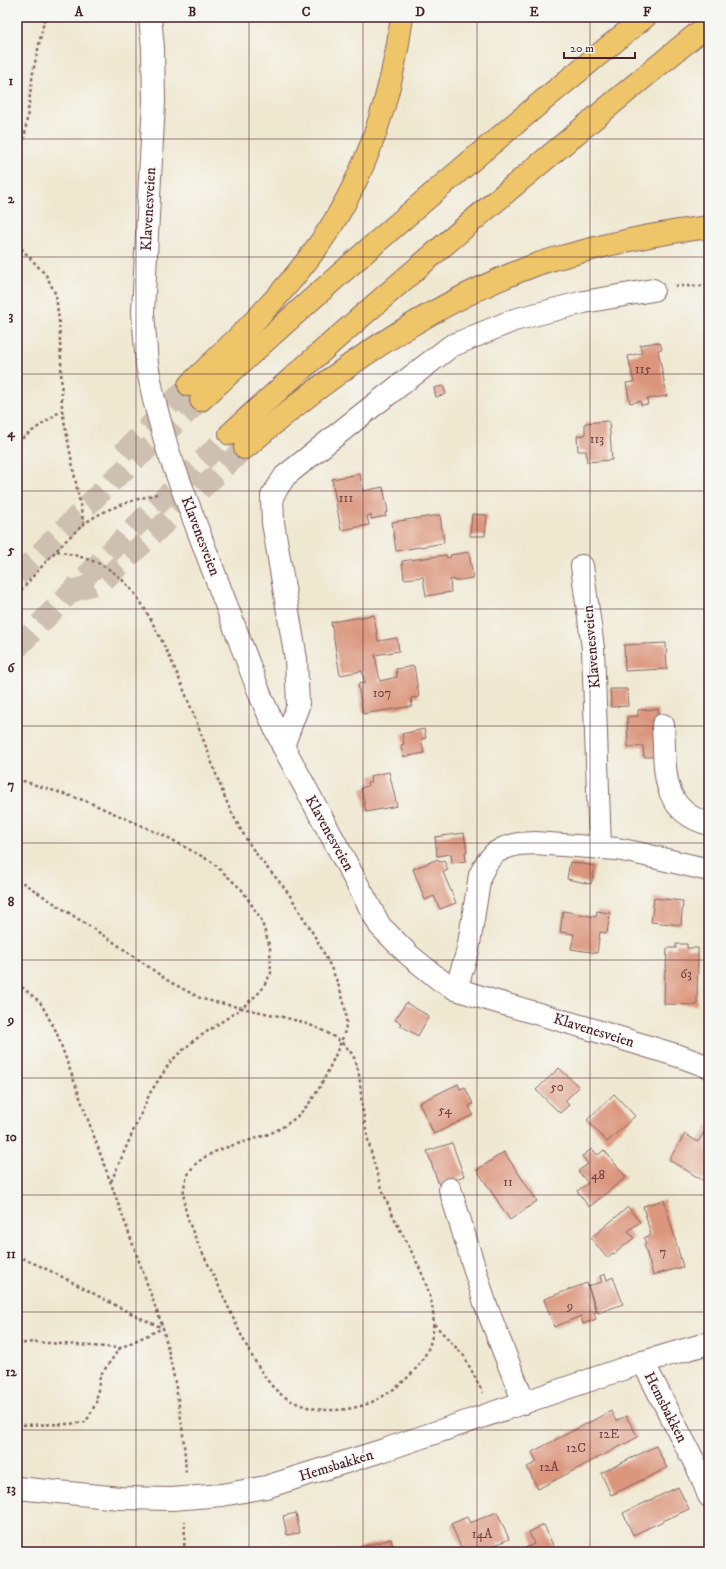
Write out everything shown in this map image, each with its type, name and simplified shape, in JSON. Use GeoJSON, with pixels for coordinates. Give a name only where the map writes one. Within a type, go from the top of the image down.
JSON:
{"type":"FeatureCollection","features":[{"type":"Feature","properties":{"kind":"highway"},"geometry":{"type":"LineString","coordinates":[[402,17],[398,48],[377,128],[343,206],[322,240],[298,272],[195,393],[278,328],[451,177],[645,17]]}},
{"type":"Feature","properties":{"kind":"highway"},"geometry":{"type":"LineString","coordinates":[[709,24],[485,208],[311,360],[238,441],[284,414],[326,381],[424,318],[476,291],[536,265],[614,242],[676,230],[709,227]]}},
{"type":"Feature","properties":{"kind":"street","name":"Klavenesveien"},"geometry":{"type":"LineString","coordinates":[[150,17],[153,48],[154,101],[143,312],[147,365],[154,400],[168,451],[264,704],[283,746],[380,926],[409,955],[440,980],[456,989],[709,1067]]}},
{"type":"Feature","properties":{"kind":"street"},"geometry":{"type":"LineString","coordinates":[[283,746],[298,706],[296,659],[273,523],[272,496],[285,476],[368,409],[451,346],[514,320],[584,302],[653,290]]}},
{"type":"Feature","properties":{"kind":"street","name":"Klavenesveien"},"geometry":{"type":"LineString","coordinates":[[582,566],[593,648],[596,690],[600,848]]}},
{"type":"Feature","properties":{"kind":"street"},"geometry":{"type":"LineString","coordinates":[[663,725],[669,792],[679,808],[695,820],[709,824]]}},
{"type":"Feature","properties":{"kind":"street"},"geometry":{"type":"LineString","coordinates":[[456,989],[468,950],[480,875],[487,862],[495,853],[518,844],[535,843],[600,848],[637,853],[709,870]]}},
{"type":"Feature","properties":{"kind":"street"},"geometry":{"type":"LineString","coordinates":[[450,1189],[486,1306],[524,1403]]}},
{"type":"Feature","properties":{"kind":"street","name":"Hemsbakken"},"geometry":{"type":"LineString","coordinates":[[17,1488],[120,1498],[172,1498],[222,1495],[266,1487],[384,1450],[643,1362],[709,1343]]}},
{"type":"Feature","properties":{"kind":"street","name":"Hemsbakken"},"geometry":{"type":"LineString","coordinates":[[643,1362],[700,1473],[709,1496]]}},
{"type":"Feature","properties":{"kind":"path"},"geometry":{"type":"LineString","coordinates":[[17,169],[25,134],[33,72],[45,17]]}},
{"type":"Feature","properties":{"kind":"path"},"geometry":{"type":"LineString","coordinates":[[17,244],[46,276],[56,295],[62,360],[62,410],[84,525]]}},
{"type":"Feature","properties":{"kind":"path"},"geometry":{"type":"LineString","coordinates":[[653,290],[671,286],[709,286]]}},
{"type":"Feature","properties":{"kind":"path"},"geometry":{"type":"LineString","coordinates":[[17,442],[62,410]]}},
{"type":"Feature","properties":{"kind":"path"},"geometry":{"type":"LineString","coordinates":[[17,595],[57,551],[84,525],[108,510],[182,487]]}},
{"type":"Feature","properties":{"kind":"path"},"geometry":{"type":"LineString","coordinates":[[17,879],[112,941],[170,982],[202,999],[300,1022],[320,1030],[340,1042],[353,1054],[359,1076],[370,1150],[387,1202],[431,1295],[434,1324],[430,1345],[423,1360],[408,1377],[388,1394],[365,1405],[339,1410],[315,1410],[293,1403],[273,1388],[258,1368],[198,1244],[183,1198],[186,1180],[194,1165],[211,1153],[278,1130],[300,1114],[320,1089],[340,1042],[346,1024],[345,1007],[332,968],[313,934],[286,891],[261,861],[227,803],[174,665],[136,595],[104,565],[86,558],[57,551]]}},
{"type":"Feature","properties":{"kind":"path"},"geometry":{"type":"LineString","coordinates":[[17,778],[86,801],[167,837],[212,862],[242,890],[260,919],[270,948],[271,973],[261,991],[242,1008],[194,1041],[171,1061],[150,1093],[110,1184]]}},
{"type":"Feature","properties":{"kind":"path"},"geometry":{"type":"LineString","coordinates":[[17,983],[40,1002],[56,1031],[163,1328],[175,1378],[185,1447],[186,1477]]}},
{"type":"Feature","properties":{"kind":"path"},"geometry":{"type":"LineString","coordinates":[[17,1256],[38,1265],[141,1319],[163,1328]]}},
{"type":"Feature","properties":{"kind":"path"},"geometry":{"type":"LineString","coordinates":[[434,1324],[464,1356],[493,1413]]}},
{"type":"Feature","properties":{"kind":"path"},"geometry":{"type":"LineString","coordinates":[[17,1344],[34,1342],[120,1348],[163,1328]]}},
{"type":"Feature","properties":{"kind":"path"},"geometry":{"type":"LineString","coordinates":[[17,1425],[69,1424],[86,1422],[96,1403],[100,1376],[120,1348]]}},
{"type":"Feature","properties":{"kind":"path"},"geometry":{"type":"LineString","coordinates":[[184,1552],[185,1514]]}},
{"type":"Feature","properties":{"kind":"building"},"geometry":{"type":"Polygon","coordinates":[[[658,342],[658,344],[660,343],[662,349],[658,350],[667,396],[647,399],[648,404],[641,405],[640,401],[630,403],[626,383],[634,382],[628,356],[642,353],[640,345],[658,342]]]}},
{"type":"Feature","properties":{"kind":"building"},"geometry":{"type":"Polygon","coordinates":[[[443,386],[446,394],[436,397],[434,388],[443,386]]]}},
{"type":"Feature","properties":{"kind":"building"},"geometry":{"type":"Polygon","coordinates":[[[609,421],[612,460],[587,462],[586,451],[578,451],[577,436],[585,435],[585,423],[609,421]]]}},
{"type":"Feature","properties":{"kind":"building"},"geometry":{"type":"Polygon","coordinates":[[[360,474],[363,491],[383,487],[388,512],[385,513],[386,516],[371,519],[371,515],[367,516],[369,525],[341,530],[332,479],[360,474]]]}},
{"type":"Feature","properties":{"kind":"building"},"geometry":{"type":"Polygon","coordinates":[[[472,514],[487,515],[485,536],[470,536],[472,514]]]}},
{"type":"Feature","properties":{"kind":"building"},"geometry":{"type":"Polygon","coordinates":[[[440,515],[444,543],[396,551],[392,522],[440,515]]]}},
{"type":"Feature","properties":{"kind":"building"},"geometry":{"type":"Polygon","coordinates":[[[469,552],[473,578],[454,581],[454,579],[450,580],[451,592],[426,596],[423,577],[404,579],[402,561],[446,555],[447,558],[451,557],[450,555],[469,552]]]}},
{"type":"Feature","properties":{"kind":"building"},"geometry":{"type":"Polygon","coordinates":[[[374,615],[378,641],[397,638],[399,651],[375,655],[380,681],[397,677],[396,669],[414,666],[419,697],[411,698],[412,706],[363,714],[358,684],[365,683],[362,671],[340,675],[331,622],[374,615]]]}},
{"type":"Feature","properties":{"kind":"building"},"geometry":{"type":"Polygon","coordinates":[[[666,643],[667,669],[625,671],[624,645],[666,643]]]}},
{"type":"Feature","properties":{"kind":"building"},"geometry":{"type":"Polygon","coordinates":[[[610,689],[627,689],[628,706],[611,707],[610,689]]]}},
{"type":"Feature","properties":{"kind":"building"},"geometry":{"type":"Polygon","coordinates":[[[658,709],[662,757],[644,757],[643,746],[628,747],[627,717],[638,716],[638,710],[658,709]]]}},
{"type":"Feature","properties":{"kind":"building"},"geometry":{"type":"Polygon","coordinates":[[[424,729],[426,738],[421,739],[424,753],[403,757],[401,745],[404,744],[402,734],[424,729]]]}},
{"type":"Feature","properties":{"kind":"building"},"geometry":{"type":"Polygon","coordinates":[[[389,772],[397,806],[366,812],[361,788],[368,786],[367,783],[371,782],[370,776],[389,772]]]}},
{"type":"Feature","properties":{"kind":"building"},"geometry":{"type":"Polygon","coordinates":[[[464,833],[467,852],[465,852],[466,861],[452,863],[451,854],[437,856],[435,837],[464,833]]]}},
{"type":"Feature","properties":{"kind":"building"},"geometry":{"type":"Polygon","coordinates":[[[438,859],[439,862],[444,860],[448,870],[443,872],[456,903],[440,909],[434,896],[425,900],[413,869],[438,859]]]}},
{"type":"Feature","properties":{"kind":"building"},"geometry":{"type":"Polygon","coordinates":[[[570,862],[595,866],[591,884],[567,879],[570,862]]]}},
{"type":"Feature","properties":{"kind":"building"},"geometry":{"type":"Polygon","coordinates":[[[654,898],[683,901],[681,925],[651,922],[654,898]]]}},
{"type":"Feature","properties":{"kind":"building"},"geometry":{"type":"Polygon","coordinates":[[[563,911],[596,917],[597,911],[610,913],[607,933],[600,932],[597,953],[571,949],[574,934],[560,932],[563,911]]]}},
{"type":"Feature","properties":{"kind":"building"},"geometry":{"type":"Polygon","coordinates":[[[676,944],[687,944],[687,948],[698,948],[697,1005],[664,1004],[667,948],[676,948],[676,944]]]}},
{"type":"Feature","properties":{"kind":"building"},"geometry":{"type":"Polygon","coordinates":[[[406,1003],[429,1016],[418,1036],[400,1025],[401,1023],[395,1020],[406,1003]]]}},
{"type":"Feature","properties":{"kind":"building"},"geometry":{"type":"Polygon","coordinates":[[[559,1068],[579,1087],[565,1101],[569,1105],[560,1113],[536,1090],[559,1068]]]}},
{"type":"Feature","properties":{"kind":"building"},"geometry":{"type":"Polygon","coordinates":[[[458,1084],[460,1089],[465,1087],[473,1104],[469,1106],[473,1115],[434,1134],[419,1103],[458,1084]]]}},
{"type":"Feature","properties":{"kind":"building"},"geometry":{"type":"Polygon","coordinates":[[[614,1094],[635,1116],[607,1142],[587,1120],[614,1094]]]}},
{"type":"Feature","properties":{"kind":"building"},"geometry":{"type":"Polygon","coordinates":[[[709,1124],[709,1184],[669,1160],[685,1134],[698,1142],[709,1124]]]}},
{"type":"Feature","properties":{"kind":"building"},"geometry":{"type":"Polygon","coordinates":[[[452,1143],[464,1176],[439,1185],[427,1151],[452,1143]]]}},
{"type":"Feature","properties":{"kind":"building"},"geometry":{"type":"Polygon","coordinates":[[[592,1149],[598,1155],[604,1150],[626,1177],[589,1207],[577,1191],[588,1183],[578,1171],[588,1164],[582,1156],[592,1149]]]}},
{"type":"Feature","properties":{"kind":"building"},"geometry":{"type":"Polygon","coordinates":[[[504,1152],[537,1201],[510,1220],[477,1170],[504,1152]]]}},
{"type":"Feature","properties":{"kind":"building"},"geometry":{"type":"Polygon","coordinates":[[[664,1200],[683,1267],[653,1275],[644,1244],[646,1244],[644,1238],[651,1235],[643,1206],[664,1200]]]}},
{"type":"Feature","properties":{"kind":"building"},"geometry":{"type":"Polygon","coordinates":[[[628,1207],[640,1222],[628,1231],[634,1238],[607,1258],[591,1238],[628,1207]]]}},
{"type":"Feature","properties":{"kind":"building"},"geometry":{"type":"Polygon","coordinates":[[[605,1274],[607,1280],[613,1277],[623,1304],[598,1313],[588,1286],[602,1282],[600,1276],[605,1274]]]}},
{"type":"Feature","properties":{"kind":"building"},"geometry":{"type":"Polygon","coordinates":[[[587,1283],[596,1312],[594,1313],[596,1319],[583,1324],[581,1316],[554,1327],[544,1299],[587,1283]]]}},
{"type":"Feature","properties":{"kind":"building"},"geometry":{"type":"Polygon","coordinates":[[[611,1411],[616,1421],[626,1416],[638,1437],[538,1489],[527,1467],[537,1462],[532,1452],[611,1411]]]}},
{"type":"Feature","properties":{"kind":"building"},"geometry":{"type":"Polygon","coordinates":[[[656,1446],[667,1468],[611,1495],[601,1473],[656,1446]]]}},
{"type":"Feature","properties":{"kind":"building"},"geometry":{"type":"Polygon","coordinates":[[[678,1487],[689,1509],[633,1535],[623,1513],[678,1487]]]}},
{"type":"Feature","properties":{"kind":"building"},"geometry":{"type":"Polygon","coordinates":[[[497,1512],[509,1539],[497,1544],[501,1552],[463,1552],[451,1524],[467,1517],[470,1523],[497,1512]]]}},
{"type":"Feature","properties":{"kind":"building"},"geometry":{"type":"Polygon","coordinates":[[[296,1513],[300,1533],[287,1535],[283,1516],[296,1513]]]}},
{"type":"Feature","properties":{"kind":"building"},"geometry":{"type":"Polygon","coordinates":[[[544,1525],[556,1552],[524,1552],[523,1549],[534,1544],[529,1532],[544,1525]]]}},
{"type":"Feature","properties":{"kind":"building"},"geometry":{"type":"Polygon","coordinates":[[[391,1539],[394,1552],[333,1552],[345,1548],[346,1551],[391,1539]]]}},
{"type":"Feature","properties":{"kind":"tunnel"},"geometry":{"type":"LineString","coordinates":[[123,453],[189,385]]}},
{"type":"Feature","properties":{"kind":"tunnel"},"geometry":{"type":"LineString","coordinates":[[17,576],[111,482],[201,400]]}},
{"type":"Feature","properties":{"kind":"tunnel"},"geometry":{"type":"LineString","coordinates":[[17,648],[122,540],[230,434]]}},
{"type":"Feature","properties":{"kind":"tunnel"},"geometry":{"type":"LineString","coordinates":[[73,591],[103,581],[245,448]]}}]}
